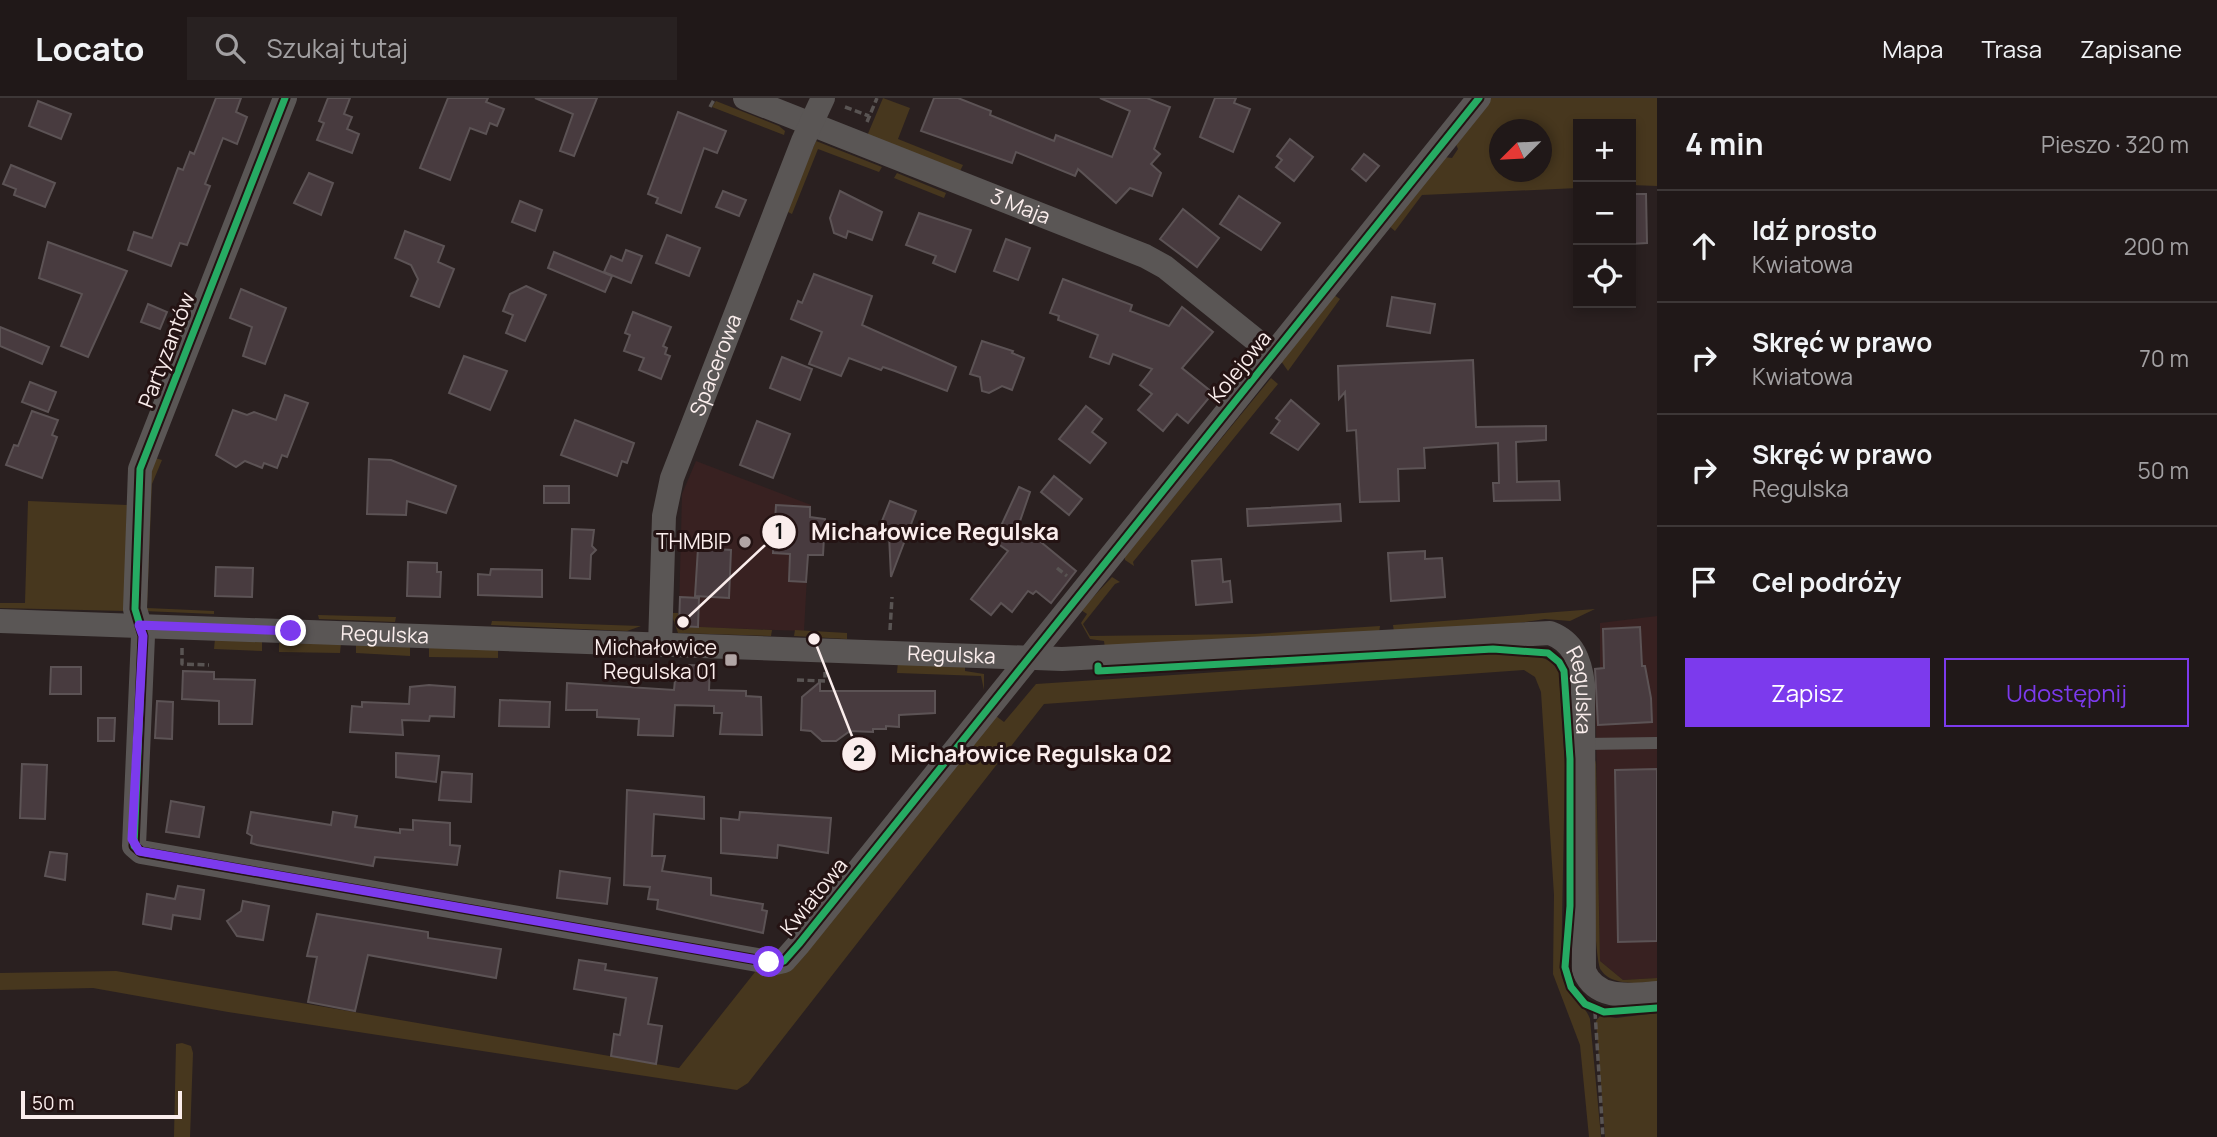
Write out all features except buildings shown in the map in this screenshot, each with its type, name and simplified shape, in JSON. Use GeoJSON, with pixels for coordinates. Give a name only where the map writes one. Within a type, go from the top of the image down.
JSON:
{"type":"FeatureCollection","features":[{"type":"Feature","properties":{"kind":"street","name":"Partyzantów"},"geometry":{"type":"LineString","coordinates":[[139,625],[135,609],[140,469],[285,98]]}},
{"type":"Feature","properties":{"kind":"street","name":"3 Maja"},"geometry":{"type":"LineString","coordinates":[[745,98],[1145,256],[1165,267],[1273,354]]}},
{"type":"Feature","properties":{"kind":"street","name":"Kolejowa"},"geometry":{"type":"LineString","coordinates":[[1030,658],[1479,98]]}},
{"type":"Feature","properties":{"kind":"street","name":"Spacerowa"},"geometry":{"type":"LineString","coordinates":[[660,645],[664,516],[672,478],[812,123],[832,102]]}},
{"type":"Feature","properties":{"kind":"street"},"geometry":{"type":"LineString","coordinates":[[1062,618],[1067,642],[1084,658]]}},
{"type":"Feature","properties":{"kind":"street","name":"Regulska"},"geometry":{"type":"LineString","coordinates":[[0,621],[1030,658],[1084,658],[1550,632],[1572,647],[1579,661],[1584,744],[1584,971],[1592,984],[1605,993],[1657,993]]}},
{"type":"Feature","properties":{"kind":"street","name":"Kwiatowa"},"geometry":{"type":"LineString","coordinates":[[139,625],[143,636],[132,839],[139,851],[775,963],[784,961],[799,944],[1030,658]]}},
{"type":"Feature","properties":{"kind":"lane"},"geometry":{"type":"LineString","coordinates":[[1584,744],[1657,743]]}},
{"type":"Feature","properties":{"kind":"path"},"geometry":{"type":"LineString","coordinates":[[710,107],[715,98]]}},
{"type":"Feature","properties":{"kind":"path"},"geometry":{"type":"LineString","coordinates":[[865,125],[877,98]]}},
{"type":"Feature","properties":{"kind":"path"},"geometry":{"type":"LineString","coordinates":[[832,102],[869,116]]}},
{"type":"Feature","properties":{"kind":"path"},"geometry":{"type":"LineString","coordinates":[[890,634],[892,597]]}},
{"type":"Feature","properties":{"kind":"path"},"geometry":{"type":"LineString","coordinates":[[183,648],[182,664],[209,665]]}},
{"type":"Feature","properties":{"kind":"path"},"geometry":{"type":"LineString","coordinates":[[797,680],[825,681],[825,670]]}},
{"type":"Feature","properties":{"kind":"path"},"geometry":{"type":"LineString","coordinates":[[1595,1010],[1593,1017],[1603,1137]]}},
{"type":"Feature","properties":{"kind":"shaded area"},"geometry":{"type":"Polygon","coordinates":[[[883,98],[910,108],[898,139],[963,165],[959,173],[867,136],[883,98]]]}},
{"type":"Feature","properties":{"kind":"shaded area"},"geometry":{"type":"Polygon","coordinates":[[[1491,98],[1657,98],[1657,186],[1636,185],[1636,119],[1573,119],[1573,188],[1422,195],[1395,231],[1389,226],[1444,157],[1452,158],[1458,149],[1455,142],[1491,98]]]}},
{"type":"Feature","properties":{"kind":"shaded area"},"geometry":{"type":"Polygon","coordinates":[[[716,101],[779,126],[785,131],[784,135],[712,107],[716,101]]]}},
{"type":"Feature","properties":{"kind":"shaded area"},"geometry":{"type":"Polygon","coordinates":[[[816,141],[882,167],[879,172],[818,149],[792,214],[786,211],[816,141]]]}},
{"type":"Feature","properties":{"kind":"shaded area"},"geometry":{"type":"Polygon","coordinates":[[[897,173],[946,193],[944,198],[894,178],[897,173]]]}},
{"type":"Feature","properties":{"kind":"shaded area"},"geometry":{"type":"Polygon","coordinates":[[[1334,295],[1340,299],[1288,371],[1281,361],[1334,295]]]}},
{"type":"Feature","properties":{"kind":"shaded area"},"geometry":{"type":"Polygon","coordinates":[[[1271,378],[1278,384],[1133,562],[1134,566],[1125,560],[1125,556],[1271,378]]]}},
{"type":"Feature","properties":{"kind":"shaded area"},"geometry":{"type":"Polygon","coordinates":[[[155,458],[162,460],[152,484],[147,608],[214,611],[214,614],[144,611],[144,500],[155,458]]]}},
{"type":"Feature","properties":{"kind":"shaded area","name":"THMBIP"},"geometry":{"type":"Polygon","coordinates":[[[696,461],[811,505],[804,631],[689,627],[688,613],[679,612],[682,494],[696,461]]]}},
{"type":"Feature","properties":{"kind":"shaded area"},"geometry":{"type":"Polygon","coordinates":[[[28,501],[127,505],[125,611],[0,608],[0,603],[25,603],[28,501]]]}},
{"type":"Feature","properties":{"kind":"shaded area"},"geometry":{"type":"Polygon","coordinates":[[[1112,577],[1120,582],[1115,584],[1083,624],[1090,636],[1255,634],[1380,626],[1379,633],[1105,648],[1104,641],[1090,639],[1081,623],[1087,614],[1081,610],[1112,577]]]}},
{"type":"Feature","properties":{"kind":"shaded area"},"geometry":{"type":"Polygon","coordinates":[[[1595,609],[1570,621],[1545,619],[1507,625],[1394,632],[1393,625],[1595,609]]]}},
{"type":"Feature","properties":{"kind":"shaded area"},"geometry":{"type":"Polygon","coordinates":[[[671,613],[678,613],[678,626],[772,630],[771,636],[678,633],[671,613]]]}},
{"type":"Feature","properties":{"kind":"shaded area"},"geometry":{"type":"Polygon","coordinates":[[[318,615],[396,617],[395,622],[319,619],[318,615]]]}},
{"type":"Feature","properties":{"kind":"shaded area"},"geometry":{"type":"Polygon","coordinates":[[[1657,616],[1657,978],[1623,980],[1600,961],[1595,669],[1600,668],[1600,623],[1657,616]]]}},
{"type":"Feature","properties":{"kind":"shaded area"},"geometry":{"type":"Polygon","coordinates":[[[492,621],[641,626],[627,631],[491,625],[492,621]]]}},
{"type":"Feature","properties":{"kind":"shaded area"},"geometry":{"type":"Polygon","coordinates":[[[795,630],[847,633],[847,639],[794,636],[795,630]]]}},
{"type":"Feature","properties":{"kind":"shaded area"},"geometry":{"type":"Polygon","coordinates":[[[279,638],[341,643],[340,653],[279,652],[279,638]]]}},
{"type":"Feature","properties":{"kind":"shaded area"},"geometry":{"type":"Polygon","coordinates":[[[215,639],[262,641],[262,651],[214,649],[215,639]]]}},
{"type":"Feature","properties":{"kind":"shaded area"},"geometry":{"type":"Polygon","coordinates":[[[356,642],[410,645],[410,656],[356,653],[356,642]]]}},
{"type":"Feature","properties":{"kind":"shaded area"},"geometry":{"type":"Polygon","coordinates":[[[429,644],[498,647],[498,658],[429,657],[429,644]]]}},
{"type":"Feature","properties":{"kind":"shaded area"},"geometry":{"type":"Polygon","coordinates":[[[1492,654],[1539,656],[1554,665],[1559,673],[1565,765],[1561,974],[1568,990],[1590,1019],[1601,1137],[1589,1137],[1580,1045],[1553,974],[1554,895],[1541,692],[1535,677],[1524,670],[1044,704],[748,1083],[737,1090],[228,1012],[93,988],[0,990],[0,973],[116,971],[679,1068],[759,967],[786,973],[996,716],[1004,722],[1036,684],[1492,654]]]}},
{"type":"Feature","properties":{"kind":"shaded area"},"geometry":{"type":"Polygon","coordinates":[[[898,661],[965,663],[965,671],[984,674],[984,690],[981,676],[897,673],[898,661]]]}},
{"type":"Feature","properties":{"kind":"shaded area"},"geometry":{"type":"Polygon","coordinates":[[[1596,760],[1600,961],[1623,980],[1657,978],[1657,983],[1619,981],[1601,970],[1596,933],[1593,865],[1596,760]]]}},
{"type":"Feature","properties":{"kind":"shaded area"},"geometry":{"type":"Polygon","coordinates":[[[1657,1013],[1657,1137],[1605,1137],[1596,1021],[1600,1016],[1616,1018],[1657,1013]]]}},
{"type":"Feature","properties":{"kind":"shaded area"},"geometry":{"type":"Polygon","coordinates":[[[176,1044],[191,1046],[193,1053],[190,1137],[174,1137],[176,1044]]]}},
{"type":"Feature","properties":{"kind":"cycle path"},"geometry":{"type":"LineString","coordinates":[[285,98],[140,469],[135,609],[143,636],[134,846],[141,852],[775,963],[784,961],[799,944],[1479,98]]}},
{"type":"Feature","properties":{"kind":"cycle path"},"geometry":{"type":"LineString","coordinates":[[1098,666],[1098,671],[1493,649],[1548,653],[1559,662],[1564,671],[1570,759],[1570,906],[1565,967],[1571,987],[1585,1004],[1604,1012],[1657,1008]]}},
{"type":"Feature","properties":{"kind":"place","name":"THMBIP"},"geometry":{"type":"Point","coordinates":[745,542]}},
{"type":"Feature","properties":{"kind":"place","name":"Michałowice Regulska"},"geometry":{"type":"Point","coordinates":[683,622]}},
{"type":"Feature","properties":{"kind":"place","name":"Michałowice Regulska 02"},"geometry":{"type":"Point","coordinates":[814,639]}},
{"type":"Feature","properties":{"kind":"place","name":"Michałowice Regulska 01"},"geometry":{"type":"Point","coordinates":[731,660]}},
{"type":"Feature","properties":{"kind":"route"},"geometry":{"type":"LineString","coordinates":[[291,631],[139,625],[143,636],[132,839],[139,851],[691,946],[769,962]]}}]}
